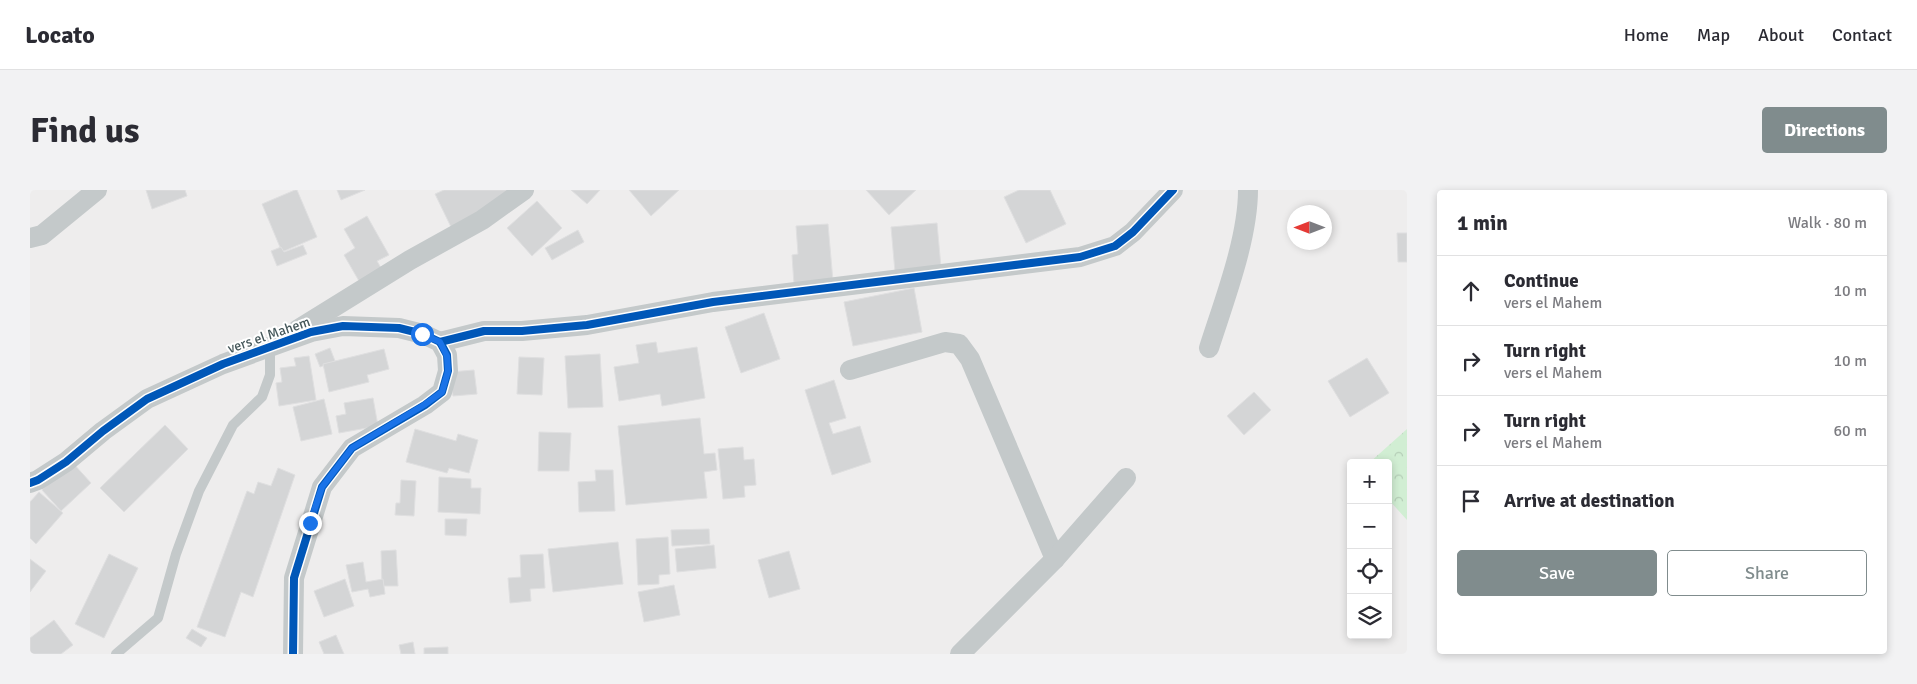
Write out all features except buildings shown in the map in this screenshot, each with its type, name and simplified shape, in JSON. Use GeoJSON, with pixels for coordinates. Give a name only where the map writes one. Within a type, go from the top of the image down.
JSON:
{"type":"FeatureCollection","features":[{"type":"Feature","properties":{"kind":"street"},"geometry":{"type":"LineString","coordinates":[[30,238],[42,235],[97,190]]}},
{"type":"Feature","properties":{"kind":"street"},"geometry":{"type":"LineString","coordinates":[[270,347],[410,260],[482,220],[524,190]]}},
{"type":"Feature","properties":{"kind":"street"},"geometry":{"type":"LineString","coordinates":[[293,654],[294,578],[322,487],[352,448],[424,405],[442,392],[448,371],[448,363],[447,356],[440,342],[484,331],[522,331],[587,325],[713,302],[1080,257],[1115,246],[1132,232],[1172,190]]}},
{"type":"Feature","properties":{"kind":"street"},"geometry":{"type":"LineString","coordinates":[[1209,348],[1234,272],[1248,208],[1248,190]]}},
{"type":"Feature","properties":{"kind":"street","name":"vers el Mahem"},"geometry":{"type":"LineString","coordinates":[[30,483],[66,462],[103,431],[147,399],[222,364],[311,332],[343,326],[399,328],[422,334],[440,342]]}},
{"type":"Feature","properties":{"kind":"street"},"geometry":{"type":"LineString","coordinates":[[850,370],[945,342],[959,344],[970,359],[1055,559]]}},
{"type":"Feature","properties":{"kind":"street"},"geometry":{"type":"LineString","coordinates":[[960,654],[1055,559],[1126,478]]}},
{"type":"Feature","properties":{"kind":"lane"},"geometry":{"type":"LineString","coordinates":[[116,654],[158,618],[176,554],[199,491],[233,425],[262,397],[270,376],[270,347]]}},
{"type":"Feature","properties":{"kind":"green space"},"geometry":{"type":"Polygon","coordinates":[[[1407,429],[1407,520],[1392,503],[1392,459],[1373,459],[1407,429]]]}},
{"type":"Feature","properties":{"kind":"cycle path"},"geometry":{"type":"LineString","coordinates":[[440,342],[484,331],[522,331],[587,325],[713,302],[1080,257],[1115,246],[1133,232],[1173,190]]}},
{"type":"Feature","properties":{"kind":"cycle path"},"geometry":{"type":"LineString","coordinates":[[30,483],[66,462],[103,431],[147,399],[223,364],[311,332],[343,326],[399,328],[423,334],[440,342],[447,355],[448,371],[442,392],[425,405],[352,448],[322,487],[294,578],[293,654]]}},
{"type":"Feature","properties":{"kind":"route"},"geometry":{"type":"LineString","coordinates":[[310,523],[322,487],[352,448],[424,405],[442,392],[448,371],[447,356],[440,342],[422,334]]}}]}
